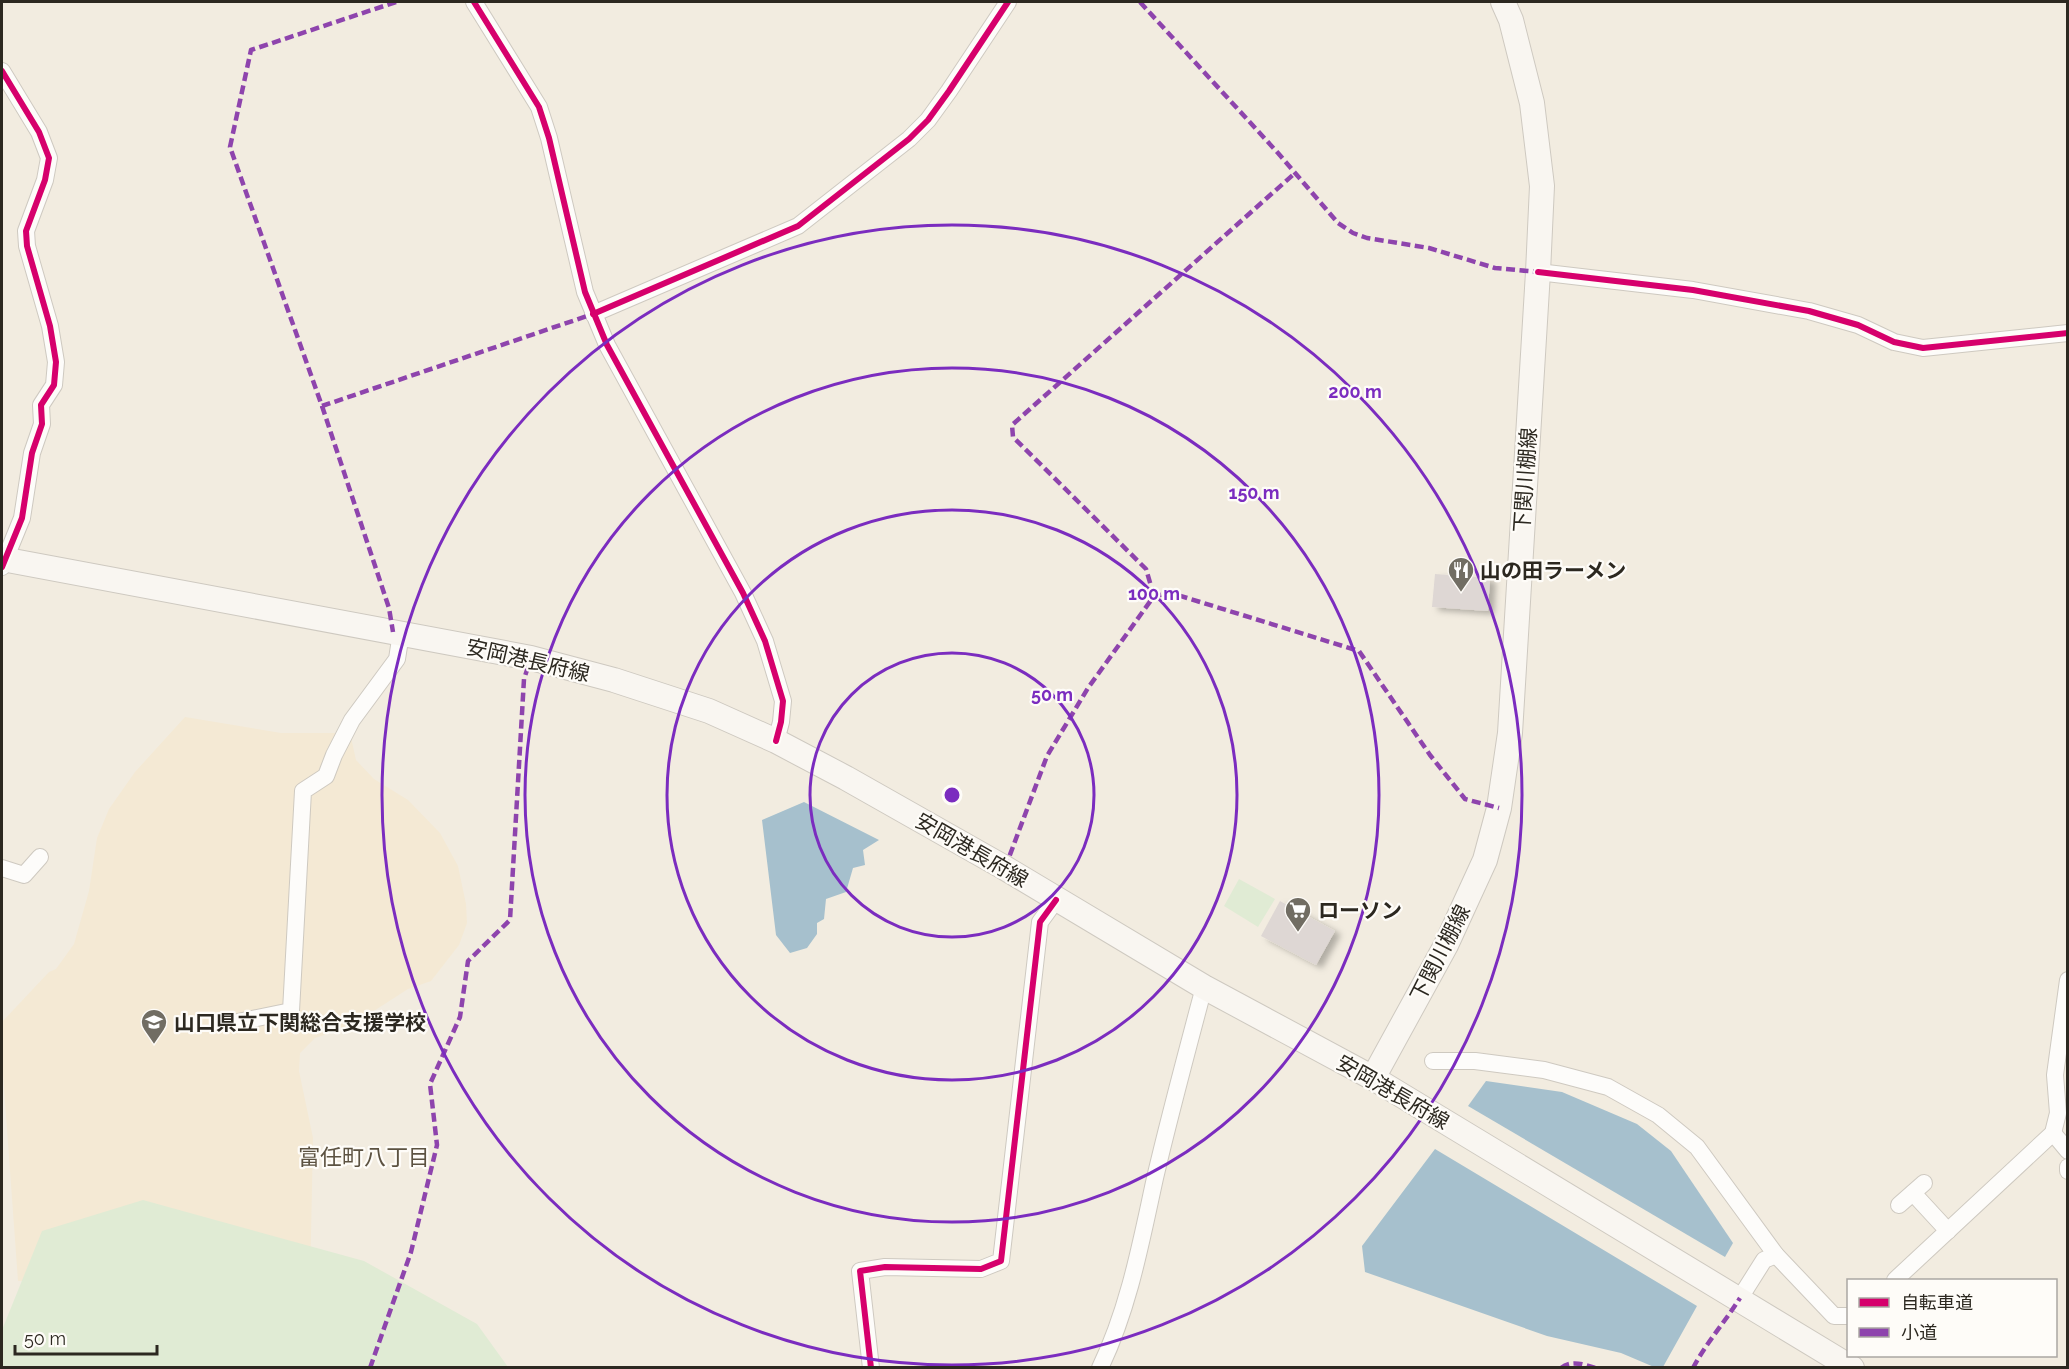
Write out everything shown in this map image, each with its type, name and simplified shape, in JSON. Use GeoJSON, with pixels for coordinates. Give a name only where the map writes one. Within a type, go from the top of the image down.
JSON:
{"type":"FeatureCollection","features":[{"type":"Feature","properties":{"kind":"main road","name":"下関川棚線"},"geometry":{"type":"LineString","coordinates":[[1373,1078],[1446,945],[1485,861],[1499,808],[1510,733],[1539,272],[1542,186],[1532,103],[1511,20],[1503,2]]}},
{"type":"Feature","properties":{"kind":"main road","name":"安岡港長府線"},"geometry":{"type":"LineString","coordinates":[[2,562],[531,658],[614,680],[709,711],[776,741],[856,783],[1204,987],[1373,1078],[1740,1298],[1852,1368]]}},
{"type":"Feature","properties":{"kind":"street"},"geometry":{"type":"LineString","coordinates":[[474,2],[539,107],[549,138],[585,292],[607,345],[743,593],[765,641],[783,701],[776,741]]}},
{"type":"Feature","properties":{"kind":"street"},"geometry":{"type":"LineString","coordinates":[[593,314],[798,226],[909,139],[928,120],[1008,2]]}},
{"type":"Feature","properties":{"kind":"street"},"geometry":{"type":"LineString","coordinates":[[2,71],[39,132],[49,158],[45,180],[26,231],[27,246],[50,327],[56,362],[54,385],[41,405],[42,424],[32,453],[22,518],[2,562]]}},
{"type":"Feature","properties":{"kind":"street"},"geometry":{"type":"LineString","coordinates":[[1539,272],[1693,290],[1809,311],[1858,325],[1894,342],[1923,348],[2067,333]]}},
{"type":"Feature","properties":{"kind":"street"},"geometry":{"type":"LineString","coordinates":[[238,1022],[291,1011],[303,792],[326,776],[352,720],[397,659],[401,633]]}},
{"type":"Feature","properties":{"kind":"street"},"geometry":{"type":"LineString","coordinates":[[2,868],[24,875],[40,857]]}},
{"type":"Feature","properties":{"kind":"street"},"geometry":{"type":"LineString","coordinates":[[871,1368],[861,1271],[885,1267],[981,1269],[1001,1261],[1040,922],[1056,900]]}},
{"type":"Feature","properties":{"kind":"street"},"geometry":{"type":"LineString","coordinates":[[1897,1279],[2053,1133],[2058,1113],[2055,1075],[2067,980]]}},
{"type":"Feature","properties":{"kind":"street"},"geometry":{"type":"LineString","coordinates":[[1101,1368],[1112,1343],[1134,1271],[1173,1100],[1204,987]]}},
{"type":"Feature","properties":{"kind":"street"},"geometry":{"type":"LineString","coordinates":[[1433,1060],[1475,1061],[1544,1070],[1608,1087],[1658,1115],[1697,1147],[1776,1255],[1834,1316],[1847,1316]]}},
{"type":"Feature","properties":{"kind":"street"},"geometry":{"type":"LineString","coordinates":[[2053,1133],[2067,1151]]}},
{"type":"Feature","properties":{"kind":"street"},"geometry":{"type":"LineString","coordinates":[[1899,1205],[1918,1188],[1948,1231]]}},
{"type":"Feature","properties":{"kind":"street"},"geometry":{"type":"LineString","coordinates":[[1740,1298],[1764,1260],[1776,1255]]}},
{"type":"Feature","properties":{"kind":"shaded area","name":"山口県立下関総合支援学校"},"geometry":{"type":"Polygon","coordinates":[[[185,717],[281,733],[350,733],[356,760],[374,779],[408,800],[440,833],[458,866],[466,904],[467,923],[459,945],[431,981],[408,989],[349,1027],[315,1038],[300,1053],[299,1071],[313,1138],[310,1285],[98,1279],[18,1281],[2,1060],[2,1022],[49,972],[56,969],[74,944],[89,891],[97,838],[109,809],[135,772],[185,717]]]}},
{"type":"Feature","properties":{"kind":"green space"},"geometry":{"type":"Polygon","coordinates":[[[1239,879],[1275,899],[1258,927],[1224,906],[1239,879]]]}},
{"type":"Feature","properties":{"kind":"green space"},"geometry":{"type":"Polygon","coordinates":[[[143,1200],[364,1261],[477,1324],[508,1367],[3,1367],[2,1330],[42,1231],[143,1200]]]}},
{"type":"Feature","properties":{"kind":"water"},"geometry":{"type":"Polygon","coordinates":[[[804,802],[879,840],[863,850],[865,865],[853,868],[846,892],[826,899],[824,919],[817,923],[817,934],[807,948],[790,953],[776,935],[762,820],[804,802]]]}},
{"type":"Feature","properties":{"kind":"water"},"geometry":{"type":"Polygon","coordinates":[[[1486,1081],[1562,1092],[1637,1124],[1671,1151],[1733,1243],[1725,1257],[1468,1106],[1486,1081]]]}},
{"type":"Feature","properties":{"kind":"water"},"geometry":{"type":"Polygon","coordinates":[[[1435,1149],[1697,1306],[1663,1367],[1654,1367],[1621,1353],[1547,1336],[1365,1272],[1362,1246],[1435,1149]]]}},
{"type":"Feature","properties":{"kind":"building","name":"山の田ラーメン"},"geometry":{"type":"Polygon","coordinates":[[[1435,574],[1490,578],[1488,611],[1432,607],[1435,574]]]}},
{"type":"Feature","properties":{"kind":"building","name":"ローソン"},"geometry":{"type":"Polygon","coordinates":[[[1280,901],[1335,931],[1316,965],[1261,936],[1280,901]]]}},
{"type":"Feature","properties":{"kind":"marked path"},"geometry":{"type":"LineString","coordinates":[[396,2],[251,50],[230,147],[322,406],[593,314]]}},
{"type":"Feature","properties":{"kind":"marked path"},"geometry":{"type":"LineString","coordinates":[[1140,2],[1278,153],[1338,223],[1353,233],[1367,238],[1429,248],[1495,268],[1538,272]]}},
{"type":"Feature","properties":{"kind":"marked path"},"geometry":{"type":"LineString","coordinates":[[1154,596],[1146,569],[1013,437],[1012,425],[1295,173]]}},
{"type":"Feature","properties":{"kind":"marked path"},"geometry":{"type":"LineString","coordinates":[[322,406],[389,608],[393,632]]}},
{"type":"Feature","properties":{"kind":"marked path"},"geometry":{"type":"LineString","coordinates":[[1005,868],[1047,756],[1088,688],[1154,596],[1171,593],[1359,651],[1430,755],[1465,799],[1499,808]]}},
{"type":"Feature","properties":{"kind":"marked path"},"geometry":{"type":"LineString","coordinates":[[370,1368],[411,1252],[437,1145],[430,1084],[460,1017],[468,961],[510,920],[524,679],[531,658]]}},
{"type":"Feature","properties":{"kind":"marked path"},"geometry":{"type":"LineString","coordinates":[[1693,1368],[1740,1298]]}},
{"type":"Feature","properties":{"kind":"marked path"},"geometry":{"type":"LineString","coordinates":[[1561,1368],[1573,1363],[1595,1368]]}},
{"type":"Feature","properties":{"kind":"cycle path"},"geometry":{"type":"LineString","coordinates":[[474,2],[539,107],[549,138],[585,292],[607,345],[743,593],[765,641],[783,701],[776,741]]}},
{"type":"Feature","properties":{"kind":"cycle path"},"geometry":{"type":"LineString","coordinates":[[593,314],[798,226],[909,139],[928,120],[1008,2]]}},
{"type":"Feature","properties":{"kind":"cycle path"},"geometry":{"type":"LineString","coordinates":[[2,71],[39,132],[49,158],[45,180],[26,231],[27,246],[50,326],[56,362],[54,385],[41,405],[42,424],[32,453],[22,518],[2,567]]}},
{"type":"Feature","properties":{"kind":"cycle path"},"geometry":{"type":"LineString","coordinates":[[1538,272],[1693,290],[1809,311],[1858,325],[1894,342],[1923,348],[2068,333]]}},
{"type":"Feature","properties":{"kind":"cycle path"},"geometry":{"type":"LineString","coordinates":[[871,1368],[860,1271],[885,1267],[981,1269],[1001,1261],[1040,922],[1056,900]]}},
{"type":"Feature","properties":{"kind":"place","name":"山の田ラーメン"},"geometry":{"type":"Point","coordinates":[1461,593]}},
{"type":"Feature","properties":{"kind":"place","name":"ローソン"},"geometry":{"type":"Point","coordinates":[1298,933]}},
{"type":"Feature","properties":{"kind":"place","name":"山口県立下関総合支援学校"},"geometry":{"type":"Point","coordinates":[154,1045]}},
{"type":"Feature","properties":{"kind":"district","name":"富任町八丁目"},"geometry":{"type":"Point","coordinates":[364,1157]}}]}
